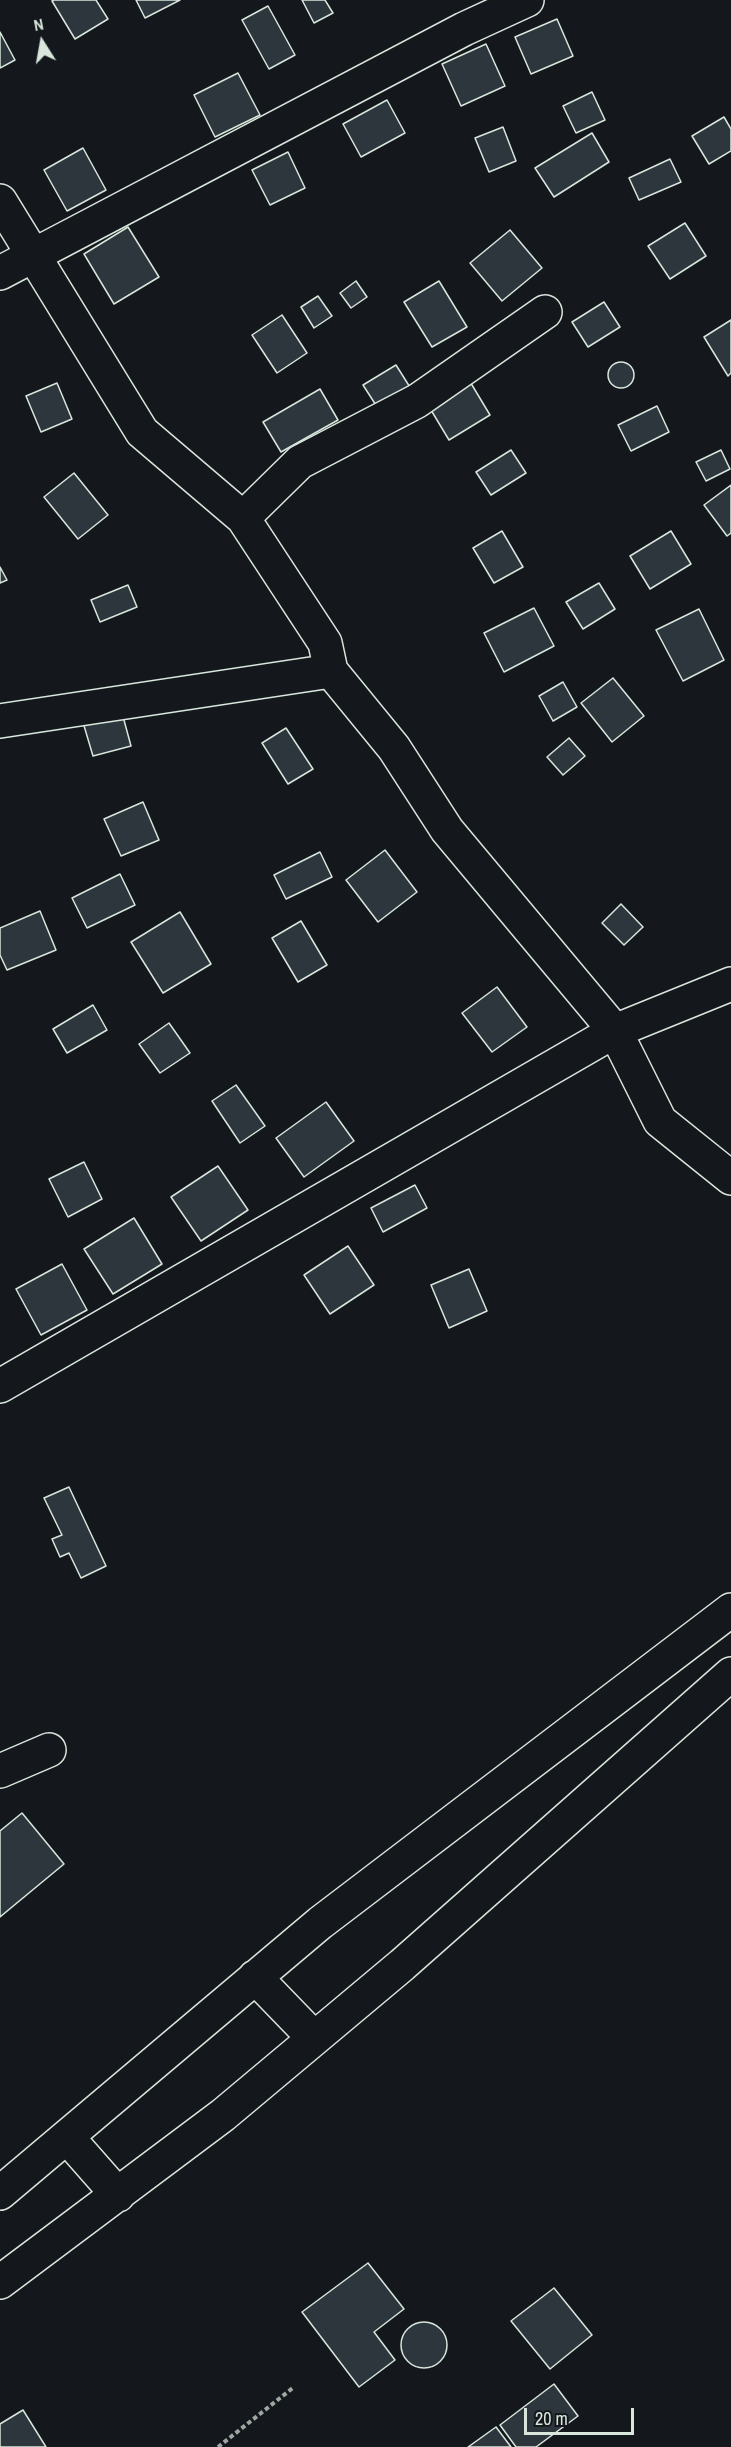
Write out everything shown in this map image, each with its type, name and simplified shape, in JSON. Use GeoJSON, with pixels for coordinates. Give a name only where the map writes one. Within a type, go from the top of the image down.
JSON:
{"type":"FeatureCollection","features":[{"type":"Feature","properties":{"kind":"street"},"geometry":{"type":"LineString","coordinates":[[0,273],[464,29],[527,0]]}},
{"type":"Feature","properties":{"kind":"street"},"geometry":{"type":"LineString","coordinates":[[0,201],[142,432],[243,518],[326,643],[331,671],[394,748],[447,830],[615,1031],[660,1121],[731,1178]]}},
{"type":"Feature","properties":{"kind":"street"},"geometry":{"type":"LineString","coordinates":[[243,518],[300,462],[417,401],[545,312]]}},
{"type":"Feature","properties":{"kind":"street"},"geometry":{"type":"LineString","coordinates":[[0,721],[331,671]]}},
{"type":"Feature","properties":{"kind":"street"},"geometry":{"type":"LineString","coordinates":[[0,1386],[615,1031],[731,984]]}},
{"type":"Feature","properties":{"kind":"street"},"geometry":{"type":"LineString","coordinates":[[0,2193],[320,1923],[731,1610]]}},
{"type":"Feature","properties":{"kind":"street"},"geometry":{"type":"LineString","coordinates":[[0,2282],[223,2115],[402,1965],[731,1674]]}},
{"type":"Feature","properties":{"kind":"street"},"geometry":{"type":"LineString","coordinates":[[0,1772],[49,1750]]}},
{"type":"Feature","properties":{"kind":"street"},"geometry":{"type":"LineString","coordinates":[[255,1977],[314,2038]]}},
{"type":"Feature","properties":{"kind":"street"},"geometry":{"type":"LineString","coordinates":[[67,2137],[118,2195]]}},
{"type":"Feature","properties":{"kind":"path"},"geometry":{"type":"LineString","coordinates":[[218,2447],[294,2387]]}},
{"type":"Feature","properties":{"kind":"building"},"geometry":{"type":"Polygon","coordinates":[[[96,0],[108,19],[75,39],[52,1],[96,0]]]}},
{"type":"Feature","properties":{"kind":"building"},"geometry":{"type":"Polygon","coordinates":[[[136,0],[180,0],[145,18],[136,0]]]}},
{"type":"Feature","properties":{"kind":"building"},"geometry":{"type":"Polygon","coordinates":[[[302,0],[325,0],[333,13],[314,23],[302,0]]]}},
{"type":"Feature","properties":{"kind":"building"},"geometry":{"type":"Polygon","coordinates":[[[268,6],[295,55],[269,69],[242,20],[268,6]]]}},
{"type":"Feature","properties":{"kind":"building"},"geometry":{"type":"Polygon","coordinates":[[[557,19],[573,56],[531,74],[515,37],[557,19]]]}},
{"type":"Feature","properties":{"kind":"building"},"geometry":{"type":"Polygon","coordinates":[[[0,32],[15,60],[0,68],[0,32]]]}},
{"type":"Feature","properties":{"kind":"building"},"geometry":{"type":"Polygon","coordinates":[[[486,44],[505,86],[461,106],[442,64],[486,44]]]}},
{"type":"Feature","properties":{"kind":"building"},"geometry":{"type":"Polygon","coordinates":[[[238,73],[260,115],[215,137],[194,95],[238,73]]]}},
{"type":"Feature","properties":{"kind":"building"},"geometry":{"type":"Polygon","coordinates":[[[592,92],[605,120],[576,133],[563,106],[592,92]]]}},
{"type":"Feature","properties":{"kind":"building"},"geometry":{"type":"Polygon","coordinates":[[[387,100],[405,133],[361,157],[343,124],[387,100]]]}},
{"type":"Feature","properties":{"kind":"building"},"geometry":{"type":"Polygon","coordinates":[[[724,117],[731,129],[731,151],[709,164],[692,136],[724,117]]]}},
{"type":"Feature","properties":{"kind":"building"},"geometry":{"type":"Polygon","coordinates":[[[503,127],[516,161],[489,172],[475,138],[503,127]]]}},
{"type":"Feature","properties":{"kind":"building"},"geometry":{"type":"Polygon","coordinates":[[[592,133],[609,162],[554,197],[535,168],[592,133]]]}},
{"type":"Feature","properties":{"kind":"building"},"geometry":{"type":"Polygon","coordinates":[[[83,148],[106,190],[67,211],[44,170],[83,148]]]}},
{"type":"Feature","properties":{"kind":"building"},"geometry":{"type":"Polygon","coordinates":[[[288,152],[305,188],[270,205],[252,170],[288,152]]]}},
{"type":"Feature","properties":{"kind":"building"},"geometry":{"type":"Polygon","coordinates":[[[670,159],[681,182],[639,200],[629,178],[670,159]]]}},
{"type":"Feature","properties":{"kind":"building"},"geometry":{"type":"Polygon","coordinates":[[[685,223],[706,256],[670,279],[648,246],[685,223]]]}},
{"type":"Feature","properties":{"kind":"building"},"geometry":{"type":"Polygon","coordinates":[[[128,227],[159,277],[114,304],[84,254],[128,227]]]}},
{"type":"Feature","properties":{"kind":"building"},"geometry":{"type":"Polygon","coordinates":[[[510,230],[542,268],[502,301],[470,263],[510,230]]]}},
{"type":"Feature","properties":{"kind":"building"},"geometry":{"type":"Polygon","coordinates":[[[356,281],[367,297],[351,308],[340,293],[356,281]]]}},
{"type":"Feature","properties":{"kind":"building"},"geometry":{"type":"Polygon","coordinates":[[[439,281],[467,327],[432,347],[404,302],[439,281]]]}},
{"type":"Feature","properties":{"kind":"building"},"geometry":{"type":"Polygon","coordinates":[[[318,296],[332,316],[314,328],[301,307],[318,296]]]}},
{"type":"Feature","properties":{"kind":"building"},"geometry":{"type":"Polygon","coordinates":[[[604,302],[620,327],[588,347],[572,322],[604,302]]]}},
{"type":"Feature","properties":{"kind":"building"},"geometry":{"type":"Polygon","coordinates":[[[282,315],[307,353],[277,373],[252,335],[282,315]]]}},
{"type":"Feature","properties":{"kind":"building"},"geometry":{"type":"Polygon","coordinates":[[[731,320],[731,373],[728,376],[704,337],[731,320]]]}},
{"type":"Feature","properties":{"kind":"building"},"geometry":{"type":"Polygon","coordinates":[[[621,362],[630,366],[634,375],[630,384],[621,388],[612,384],[608,375],[612,366],[621,362]]]}},
{"type":"Feature","properties":{"kind":"building"},"geometry":{"type":"Polygon","coordinates":[[[396,365],[413,392],[381,413],[363,385],[396,365]]]}},
{"type":"Feature","properties":{"kind":"building"},"geometry":{"type":"Polygon","coordinates":[[[469,380],[490,415],[449,440],[428,405],[469,380]]]}},
{"type":"Feature","properties":{"kind":"building"},"geometry":{"type":"Polygon","coordinates":[[[57,383],[72,419],[41,432],[26,396],[57,383]]]}},
{"type":"Feature","properties":{"kind":"building"},"geometry":{"type":"Polygon","coordinates":[[[320,389],[338,420],[281,452],[263,422],[320,389]]]}},
{"type":"Feature","properties":{"kind":"building"},"geometry":{"type":"Polygon","coordinates":[[[657,406],[669,432],[631,451],[618,425],[657,406]]]}},
{"type":"Feature","properties":{"kind":"building"},"geometry":{"type":"Polygon","coordinates":[[[511,450],[526,473],[491,495],[476,472],[511,450]]]}},
{"type":"Feature","properties":{"kind":"building"},"geometry":{"type":"Polygon","coordinates":[[[721,450],[730,469],[706,481],[696,462],[721,450]]]}},
{"type":"Feature","properties":{"kind":"building"},"geometry":{"type":"Polygon","coordinates":[[[74,473],[108,515],[78,539],[44,497],[74,473]]]}},
{"type":"Feature","properties":{"kind":"building"},"geometry":{"type":"Polygon","coordinates":[[[731,485],[731,533],[727,536],[704,505],[731,485]]]}},
{"type":"Feature","properties":{"kind":"building"},"geometry":{"type":"Polygon","coordinates":[[[502,531],[523,567],[494,583],[473,548],[502,531]]]}},
{"type":"Feature","properties":{"kind":"building"},"geometry":{"type":"Polygon","coordinates":[[[671,531],[691,564],[650,589],[630,556],[671,531]]]}},
{"type":"Feature","properties":{"kind":"building"},"geometry":{"type":"Polygon","coordinates":[[[0,567],[7,580],[0,583],[0,567]]]}},
{"type":"Feature","properties":{"kind":"building"},"geometry":{"type":"Polygon","coordinates":[[[599,583],[615,609],[583,629],[566,602],[599,583]]]}},
{"type":"Feature","properties":{"kind":"building"},"geometry":{"type":"Polygon","coordinates":[[[128,585],[137,607],[100,622],[91,600],[128,585]]]}},
{"type":"Feature","properties":{"kind":"building"},"geometry":{"type":"Polygon","coordinates":[[[534,608],[554,646],[504,672],[484,633],[534,608]]]}},
{"type":"Feature","properties":{"kind":"building"},"geometry":{"type":"Polygon","coordinates":[[[699,609],[724,660],[683,681],[656,630],[699,609]]]}},
{"type":"Feature","properties":{"kind":"building"},"geometry":{"type":"Polygon","coordinates":[[[613,678],[644,716],[612,742],[581,703],[613,678]]]}},
{"type":"Feature","properties":{"kind":"building"},"geometry":{"type":"Polygon","coordinates":[[[563,682],[577,707],[553,721],[539,696],[563,682]]]}},
{"type":"Feature","properties":{"kind":"building"},"geometry":{"type":"Polygon","coordinates":[[[121,709],[131,746],[93,756],[82,719],[121,709]]]}},
{"type":"Feature","properties":{"kind":"building"},"geometry":{"type":"Polygon","coordinates":[[[286,728],[313,769],[288,784],[262,743],[286,728]]]}},
{"type":"Feature","properties":{"kind":"building"},"geometry":{"type":"Polygon","coordinates":[[[569,738],[585,756],[563,775],[547,757],[569,738]]]}},
{"type":"Feature","properties":{"kind":"building"},"geometry":{"type":"Polygon","coordinates":[[[143,802],[159,840],[121,856],[104,819],[143,802]]]}},
{"type":"Feature","properties":{"kind":"building"},"geometry":{"type":"Polygon","coordinates":[[[385,850],[417,892],[378,922],[346,880],[385,850]]]}},
{"type":"Feature","properties":{"kind":"building"},"geometry":{"type":"Polygon","coordinates":[[[320,852],[332,877],[286,899],[274,875],[320,852]]]}},
{"type":"Feature","properties":{"kind":"building"},"geometry":{"type":"Polygon","coordinates":[[[120,874],[135,905],[87,928],[72,898],[120,874]]]}},
{"type":"Feature","properties":{"kind":"building"},"geometry":{"type":"Polygon","coordinates":[[[621,904],[643,927],[624,945],[602,923],[621,904]]]}},
{"type":"Feature","properties":{"kind":"building"},"geometry":{"type":"Polygon","coordinates":[[[40,911],[56,950],[7,970],[0,955],[0,928],[40,911]]]}},
{"type":"Feature","properties":{"kind":"building"},"geometry":{"type":"Polygon","coordinates":[[[180,912],[211,964],[163,993],[131,942],[180,912]]]}},
{"type":"Feature","properties":{"kind":"building"},"geometry":{"type":"Polygon","coordinates":[[[301,921],[327,965],[298,982],[272,938],[301,921]]]}},
{"type":"Feature","properties":{"kind":"building"},"geometry":{"type":"Polygon","coordinates":[[[497,987],[527,1027],[492,1052],[462,1013],[497,987]]]}},
{"type":"Feature","properties":{"kind":"building"},"geometry":{"type":"Polygon","coordinates":[[[93,1005],[107,1030],[67,1053],[53,1029],[93,1005]]]}},
{"type":"Feature","properties":{"kind":"building"},"geometry":{"type":"Polygon","coordinates":[[[169,1023],[190,1053],[160,1073],[139,1044],[169,1023]]]}},
{"type":"Feature","properties":{"kind":"building"},"geometry":{"type":"Polygon","coordinates":[[[236,1085],[265,1126],[240,1143],[212,1101],[236,1085]]]}},
{"type":"Feature","properties":{"kind":"building"},"geometry":{"type":"Polygon","coordinates":[[[326,1102],[354,1141],[304,1177],[276,1138],[326,1102]]]}},
{"type":"Feature","properties":{"kind":"building"},"geometry":{"type":"Polygon","coordinates":[[[84,1162],[102,1199],[68,1217],[49,1179],[84,1162]]]}},
{"type":"Feature","properties":{"kind":"building"},"geometry":{"type":"Polygon","coordinates":[[[218,1166],[248,1210],[201,1241],[171,1197],[218,1166]]]}},
{"type":"Feature","properties":{"kind":"building"},"geometry":{"type":"Polygon","coordinates":[[[415,1185],[427,1208],[383,1232],[371,1208],[415,1185]]]}},
{"type":"Feature","properties":{"kind":"building"},"geometry":{"type":"Polygon","coordinates":[[[134,1218],[162,1264],[113,1294],[84,1249],[134,1218]]]}},
{"type":"Feature","properties":{"kind":"building"},"geometry":{"type":"Polygon","coordinates":[[[348,1246],[374,1285],[330,1314],[304,1275],[348,1246]]]}},
{"type":"Feature","properties":{"kind":"building"},"geometry":{"type":"Polygon","coordinates":[[[62,1264],[87,1310],[41,1335],[16,1289],[62,1264]]]}},
{"type":"Feature","properties":{"kind":"building"},"geometry":{"type":"Polygon","coordinates":[[[469,1269],[487,1311],[449,1328],[431,1285],[469,1269]]]}},
{"type":"Feature","properties":{"kind":"building"},"geometry":{"type":"Polygon","coordinates":[[[69,1487],[106,1566],[81,1578],[69,1553],[60,1557],[52,1539],[62,1535],[44,1498],[69,1487]]]}},
{"type":"Feature","properties":{"kind":"building"},"geometry":{"type":"Polygon","coordinates":[[[22,1813],[64,1864],[0,1917],[0,1831],[22,1813]]]}},
{"type":"Feature","properties":{"kind":"building"},"geometry":{"type":"Polygon","coordinates":[[[368,2263],[404,2309],[374,2332],[395,2360],[359,2387],[302,2312],[368,2263]]]}},
{"type":"Feature","properties":{"kind":"building"},"geometry":{"type":"Polygon","coordinates":[[[554,2288],[592,2335],[550,2369],[511,2321],[554,2288]]]}},
{"type":"Feature","properties":{"kind":"building"},"geometry":{"type":"Polygon","coordinates":[[[424,2322],[440,2329],[447,2345],[440,2361],[424,2368],[408,2361],[401,2345],[408,2329],[424,2322]]]}},
{"type":"Feature","properties":{"kind":"building"},"geometry":{"type":"Polygon","coordinates":[[[554,2384],[578,2416],[536,2447],[516,2447],[500,2425],[554,2384]]]}},
{"type":"Feature","properties":{"kind":"building"},"geometry":{"type":"Polygon","coordinates":[[[23,2410],[46,2447],[0,2447],[0,2424],[23,2410]]]}},
{"type":"Feature","properties":{"kind":"building"},"geometry":{"type":"Polygon","coordinates":[[[496,2427],[511,2447],[468,2447],[496,2427]]]}}]}
